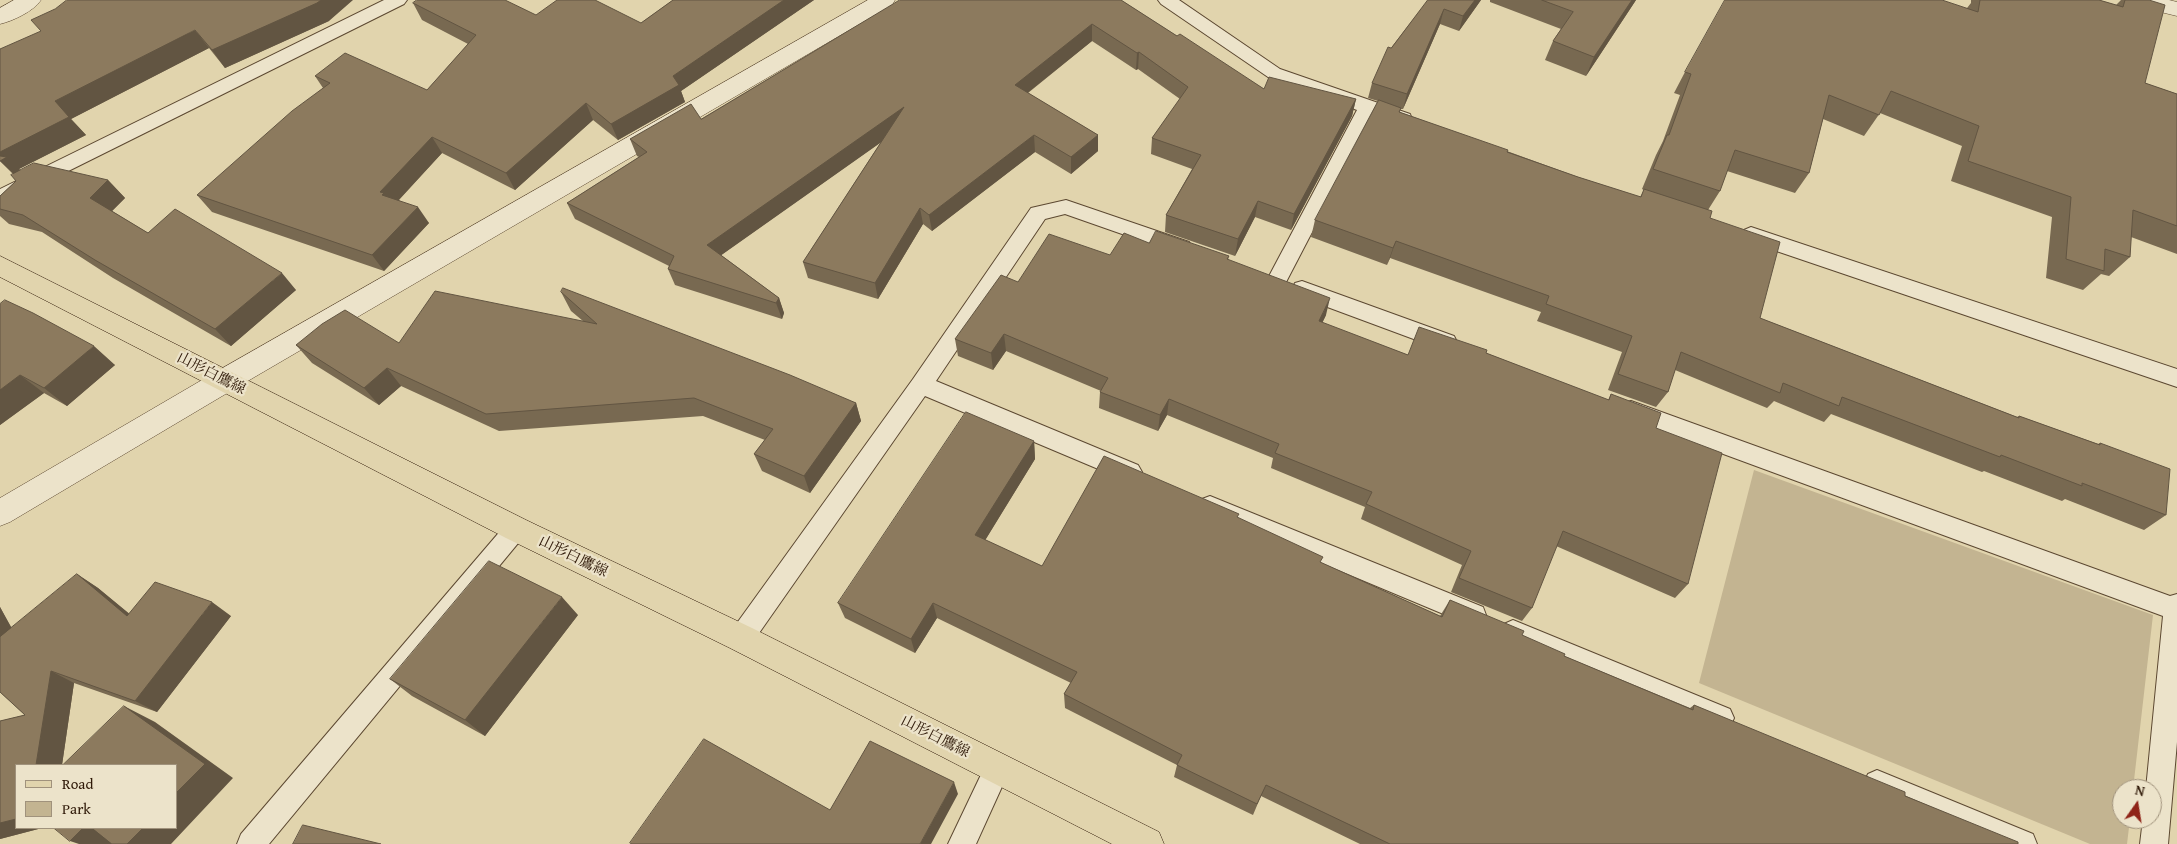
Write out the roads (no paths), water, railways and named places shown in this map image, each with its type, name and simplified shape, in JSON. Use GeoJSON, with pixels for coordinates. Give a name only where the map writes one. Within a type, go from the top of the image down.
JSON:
{"type":"FeatureCollection","features":[{"type":"Feature","properties":{"kind":"main road","name":"山形白鷹線"},"geometry":{"type":"LineString","coordinates":[[0,266],[516,529],[740,638],[1147,844]]}},
{"type":"Feature","properties":{"kind":"street"},"geometry":{"type":"LineString","coordinates":[[0,17],[30,0]]}},
{"type":"Feature","properties":{"kind":"street"},"geometry":{"type":"LineString","coordinates":[[0,513],[224,381],[884,0]]}},
{"type":"Feature","properties":{"kind":"street"},"geometry":{"type":"LineString","coordinates":[[2140,0],[2177,9]]}},
{"type":"Feature","properties":{"kind":"lane"},"geometry":{"type":"LineString","coordinates":[[0,198],[398,0]]}},
{"type":"Feature","properties":{"kind":"lane"},"geometry":{"type":"LineString","coordinates":[[1167,0],[1274,73],[1424,126]]}},
{"type":"Feature","properties":{"kind":"lane"},"geometry":{"type":"LineString","coordinates":[[1368,107],[1268,277],[1465,349]]}},
{"type":"Feature","properties":{"kind":"lane"},"geometry":{"type":"LineString","coordinates":[[740,638],[921,385],[1038,213],[1066,207],[1204,255]]}},
{"type":"Feature","properties":{"kind":"lane"},"geometry":{"type":"LineString","coordinates":[[1735,230],[2177,378]]}},
{"type":"Feature","properties":{"kind":"lane"},"geometry":{"type":"LineString","coordinates":[[921,385],[1150,481]]}},
{"type":"Feature","properties":{"kind":"lane"},"geometry":{"type":"LineString","coordinates":[[1614,404],[2177,610]]}},
{"type":"Feature","properties":{"kind":"lane"},"geometry":{"type":"LineString","coordinates":[[1187,496],[1738,726]]}},
{"type":"Feature","properties":{"kind":"lane"},"geometry":{"type":"LineString","coordinates":[[251,844],[516,529]]}},
{"type":"Feature","properties":{"kind":"lane"},"geometry":{"type":"LineString","coordinates":[[2154,844],[2177,605]]}},
{"type":"Feature","properties":{"kind":"lane"},"geometry":{"type":"LineString","coordinates":[[962,844],[997,768]]}},
{"type":"Feature","properties":{"kind":"lane"},"geometry":{"type":"LineString","coordinates":[[1858,775],[2023,844]]}}]}
